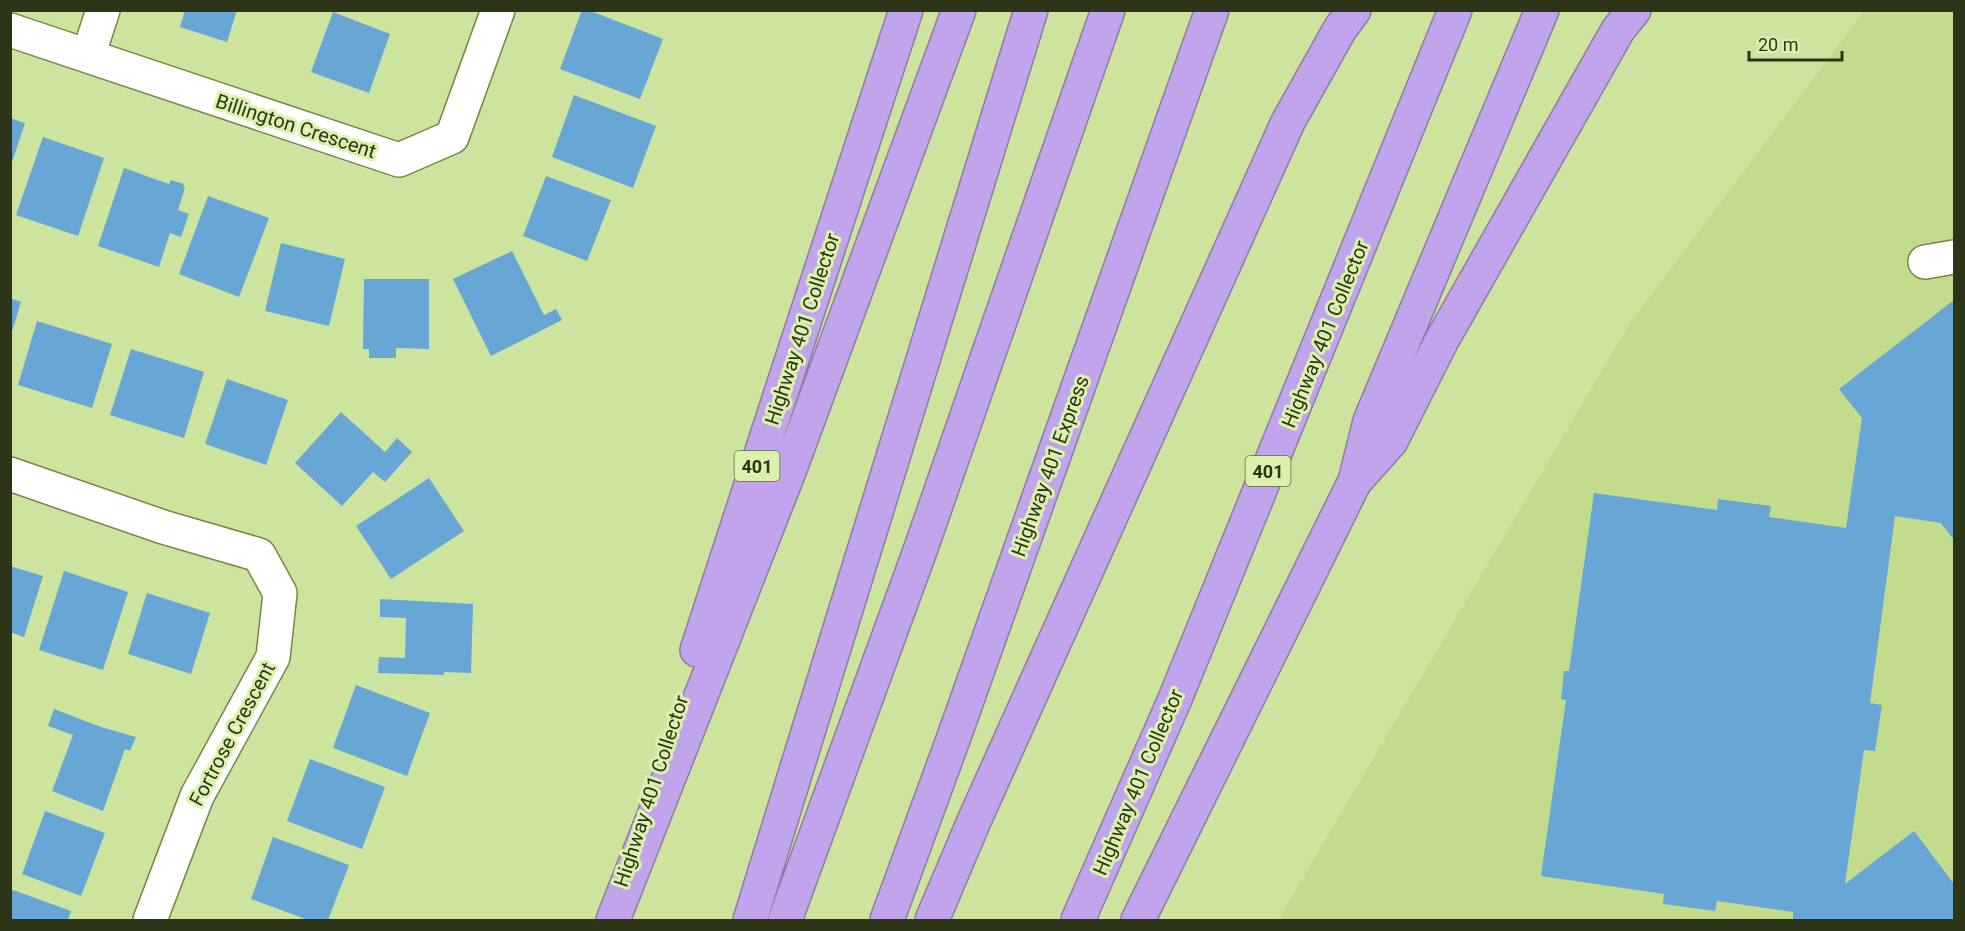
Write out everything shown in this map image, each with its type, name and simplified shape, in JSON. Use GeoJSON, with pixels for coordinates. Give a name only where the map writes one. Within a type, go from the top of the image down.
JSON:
{"type":"FeatureCollection","features":[{"type":"Feature","properties":{"kind":"highway","name":"Highway 401 Collector"},"geometry":{"type":"LineString","coordinates":[[611,921],[906,10]]}},
{"type":"Feature","properties":{"kind":"highway"},"geometry":{"type":"LineString","coordinates":[[611,921],[790,469],[959,10]]}},
{"type":"Feature","properties":{"kind":"highway"},"geometry":{"type":"LineString","coordinates":[[750,921],[1031,10]]}},
{"type":"Feature","properties":{"kind":"highway"},"geometry":{"type":"LineString","coordinates":[[785,921],[921,548],[1108,10]]}},
{"type":"Feature","properties":{"kind":"highway","name":"Highway 401 Express"},"geometry":{"type":"LineString","coordinates":[[887,921],[1212,10]]}},
{"type":"Feature","properties":{"kind":"highway"},"geometry":{"type":"LineString","coordinates":[[932,921],[974,821],[1288,122],[1340,29],[1354,10]]}},
{"type":"Feature","properties":{"kind":"highway"},"geometry":{"type":"LineString","coordinates":[[1138,921],[1355,481],[1370,421],[1542,10]]}},
{"type":"Feature","properties":{"kind":"highway"},"geometry":{"type":"LineString","coordinates":[[1355,481],[1391,441],[1471,288],[1618,30],[1634,10]]}},
{"type":"Feature","properties":{"kind":"highway","name":"Highway 401 Collector"},"geometry":{"type":"LineString","coordinates":[[1078,921],[1175,699],[1454,15]]}},
{"type":"Feature","properties":{"kind":"street"},"geometry":{"type":"LineString","coordinates":[[88,56],[103,10]]}},
{"type":"Feature","properties":{"kind":"street","name":"Billington Crescent"},"geometry":{"type":"LineString","coordinates":[[10,30],[399,160],[452,137],[498,10]]}},
{"type":"Feature","properties":{"kind":"street","name":"Fortrose Crescent"},"geometry":{"type":"LineString","coordinates":[[10,474],[163,527],[259,555],[280,593],[273,657],[197,796],[150,921]]}},
{"type":"Feature","properties":{"kind":"shaded area"},"geometry":{"type":"Polygon","coordinates":[[[1864,11],[1954,11],[1954,920],[1278,920],[1631,321],[1864,11]]]}},
{"type":"Feature","properties":{"kind":"building"},"geometry":{"type":"Polygon","coordinates":[[[185,10],[237,10],[227,42],[180,27],[185,10]]]}},
{"type":"Feature","properties":{"kind":"building"},"geometry":{"type":"Polygon","coordinates":[[[582,10],[588,10],[663,39],[640,99],[560,69],[582,10]]]}},
{"type":"Feature","properties":{"kind":"building"},"geometry":{"type":"Polygon","coordinates":[[[333,12],[390,34],[369,93],[311,72],[333,12]]]}},
{"type":"Feature","properties":{"kind":"building"},"geometry":{"type":"Polygon","coordinates":[[[574,95],[656,126],[633,188],[552,157],[574,95]]]}},
{"type":"Feature","properties":{"kind":"building"},"geometry":{"type":"Polygon","coordinates":[[[10,118],[25,123],[11,165],[10,165],[10,118]]]}},
{"type":"Feature","properties":{"kind":"building"},"geometry":{"type":"Polygon","coordinates":[[[43,137],[104,158],[78,236],[16,215],[43,137]]]}},
{"type":"Feature","properties":{"kind":"building"},"geometry":{"type":"Polygon","coordinates":[[[124,168],[169,184],[171,180],[184,184],[185,188],[178,210],[189,214],[181,237],[170,233],[159,267],[98,246],[124,168]]]}},
{"type":"Feature","properties":{"kind":"building"},"geometry":{"type":"Polygon","coordinates":[[[546,176],[611,200],[587,261],[523,236],[546,176]]]}},
{"type":"Feature","properties":{"kind":"building"},"geometry":{"type":"Polygon","coordinates":[[[208,196],[269,218],[239,297],[179,274],[208,196]]]}},
{"type":"Feature","properties":{"kind":"building"},"geometry":{"type":"Polygon","coordinates":[[[281,243],[345,259],[329,326],[265,311],[281,243]]]}},
{"type":"Feature","properties":{"kind":"building"},"geometry":{"type":"Polygon","coordinates":[[[512,251],[544,315],[556,309],[562,320],[491,356],[453,279],[512,251]]]}},
{"type":"Feature","properties":{"kind":"building"},"geometry":{"type":"Polygon","coordinates":[[[364,279],[429,279],[429,349],[396,348],[396,358],[369,358],[369,349],[363,349],[364,279]]]}},
{"type":"Feature","properties":{"kind":"building"},"geometry":{"type":"Polygon","coordinates":[[[10,298],[21,302],[11,335],[10,335],[10,298]]]}},
{"type":"Feature","properties":{"kind":"building"},"geometry":{"type":"Polygon","coordinates":[[[1954,300],[1954,540],[1941,523],[1895,516],[1870,703],[1882,705],[1875,751],[1864,750],[1845,884],[1914,831],[1954,884],[1954,920],[1793,920],[1793,912],[1717,901],[1715,911],[1663,904],[1664,894],[1541,876],[1566,700],[1561,699],[1564,671],[1569,671],[1594,493],[1717,510],[1718,499],[1771,506],[1769,517],[1846,528],[1862,418],[1839,389],[1954,300]]]}},
{"type":"Feature","properties":{"kind":"building"},"geometry":{"type":"Polygon","coordinates":[[[37,321],[112,344],[92,408],[18,385],[37,321]]]}},
{"type":"Feature","properties":{"kind":"building"},"geometry":{"type":"Polygon","coordinates":[[[131,349],[204,372],[184,438],[110,415],[131,349]]]}},
{"type":"Feature","properties":{"kind":"building"},"geometry":{"type":"Polygon","coordinates":[[[227,379],[288,400],[266,465],[205,444],[227,379]]]}},
{"type":"Feature","properties":{"kind":"building"},"geometry":{"type":"Polygon","coordinates":[[[341,412],[385,452],[397,438],[412,452],[385,482],[373,472],[342,506],[295,463],[341,412]]]}},
{"type":"Feature","properties":{"kind":"building"},"geometry":{"type":"Polygon","coordinates":[[[429,478],[464,531],[391,579],[356,526],[429,478]]]}},
{"type":"Feature","properties":{"kind":"building"},"geometry":{"type":"Polygon","coordinates":[[[10,566],[43,576],[24,637],[10,632],[10,566]]]}},
{"type":"Feature","properties":{"kind":"building"},"geometry":{"type":"Polygon","coordinates":[[[64,571],[128,592],[103,670],[39,650],[64,571]]]}},
{"type":"Feature","properties":{"kind":"building"},"geometry":{"type":"Polygon","coordinates":[[[147,593],[210,613],[191,674],[128,654],[147,593]]]}},
{"type":"Feature","properties":{"kind":"building"},"geometry":{"type":"Polygon","coordinates":[[[380,599],[473,604],[471,673],[444,672],[444,675],[378,673],[379,657],[405,658],[406,618],[380,617],[380,599]]]}},
{"type":"Feature","properties":{"kind":"building"},"geometry":{"type":"Polygon","coordinates":[[[356,685],[430,713],[407,776],[333,748],[356,685]]]}},
{"type":"Feature","properties":{"kind":"building"},"geometry":{"type":"Polygon","coordinates":[[[54,709],[101,727],[136,737],[130,751],[125,749],[103,811],[52,791],[73,735],[48,726],[54,709]]]}},
{"type":"Feature","properties":{"kind":"building"},"geometry":{"type":"Polygon","coordinates":[[[310,759],[385,787],[362,849],[287,821],[310,759]]]}},
{"type":"Feature","properties":{"kind":"building"},"geometry":{"type":"Polygon","coordinates":[[[45,811],[105,833],[81,896],[22,874],[45,811]]]}},
{"type":"Feature","properties":{"kind":"building"},"geometry":{"type":"Polygon","coordinates":[[[273,837],[349,865],[328,920],[308,920],[251,899],[273,837]]]}},
{"type":"Feature","properties":{"kind":"building"},"geometry":{"type":"Polygon","coordinates":[[[10,889],[71,911],[68,920],[10,920],[10,889]]]}}]}
